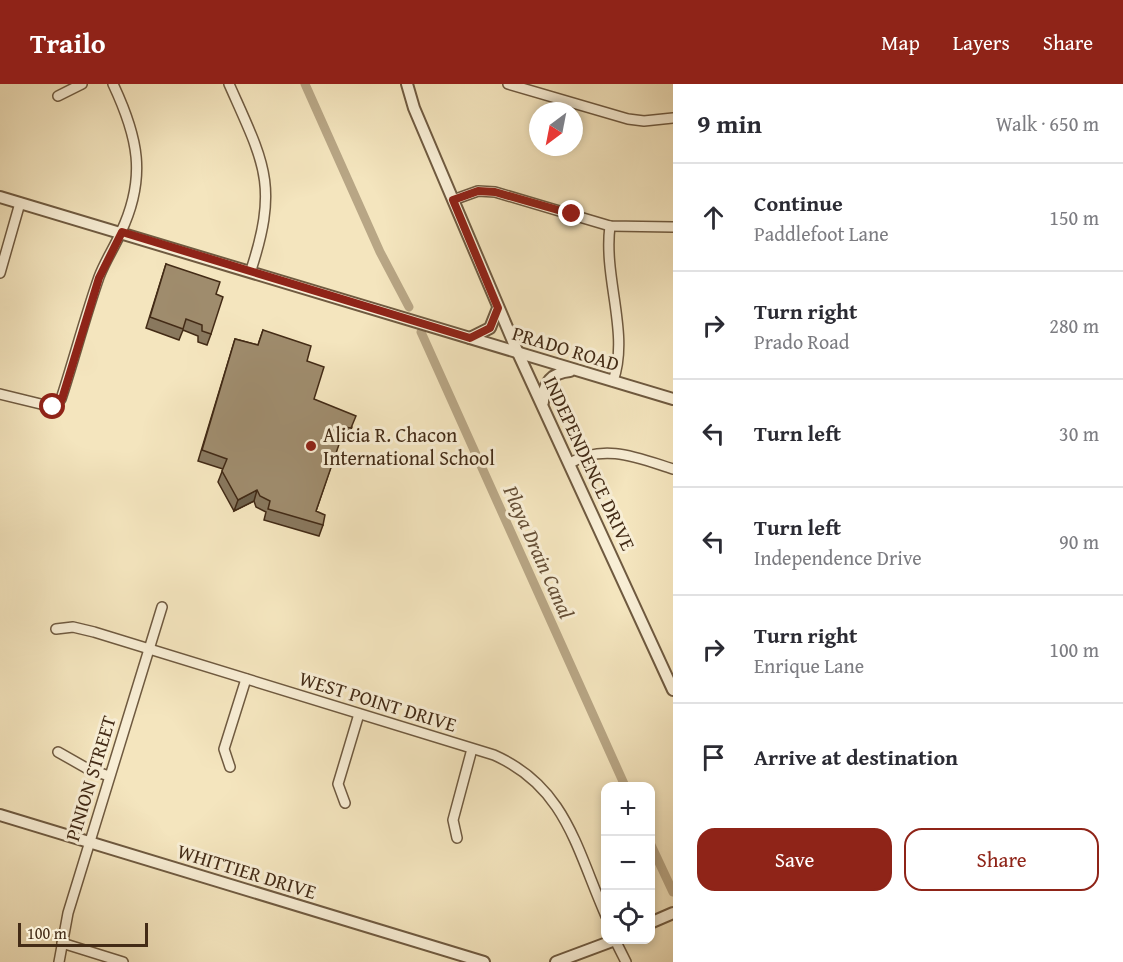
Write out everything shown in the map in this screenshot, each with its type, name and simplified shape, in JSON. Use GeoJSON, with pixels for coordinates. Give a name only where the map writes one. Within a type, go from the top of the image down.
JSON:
{"type":"FeatureCollection","features":[{"type":"Feature","properties":{"kind":"street"},"geometry":{"type":"LineString","coordinates":[[58,96],[82,84]]}},
{"type":"Feature","properties":{"kind":"street"},"geometry":{"type":"LineString","coordinates":[[0,393],[53,407],[62,399],[99,278],[122,232],[135,189],[137,146],[127,113],[114,84]]}},
{"type":"Feature","properties":{"kind":"street"},"geometry":{"type":"LineString","coordinates":[[229,84],[259,153],[267,188],[265,222],[251,270]]}},
{"type":"Feature","properties":{"kind":"street","name":"INDEPENDENCE DRIVE"},"geometry":{"type":"LineString","coordinates":[[407,84],[414,108],[498,308],[673,690]]}},
{"type":"Feature","properties":{"kind":"street"},"geometry":{"type":"LineString","coordinates":[[508,84],[628,119],[644,121],[673,118]]}},
{"type":"Feature","properties":{"kind":"street"},"geometry":{"type":"LineString","coordinates":[[453,200],[478,191],[495,192],[610,226],[673,227]]}},
{"type":"Feature","properties":{"kind":"street","name":"PRADO ROAD"},"geometry":{"type":"LineString","coordinates":[[0,197],[251,270],[673,399]]}},
{"type":"Feature","properties":{"kind":"street"},"geometry":{"type":"LineString","coordinates":[[0,273],[20,203]]}},
{"type":"Feature","properties":{"kind":"street"},"geometry":{"type":"LineString","coordinates":[[610,226],[609,275],[619,348],[618,367],[613,381]]}},
{"type":"Feature","properties":{"kind":"street"},"geometry":{"type":"LineString","coordinates":[[470,338],[490,328],[498,308]]}},
{"type":"Feature","properties":{"kind":"street"},"geometry":{"type":"LineString","coordinates":[[543,405],[543,391],[549,379],[562,372],[575,370]]}},
{"type":"Feature","properties":{"kind":"street"},"geometry":{"type":"LineString","coordinates":[[570,463],[598,452],[621,453],[673,469]]}},
{"type":"Feature","properties":{"kind":"street","name":"PINION STREET"},"geometry":{"type":"LineString","coordinates":[[59,962],[62,942],[109,776],[162,607]]}},
{"type":"Feature","properties":{"kind":"street","name":"WEST POINT DRIVE"},"geometry":{"type":"LineString","coordinates":[[56,629],[73,627],[472,748],[512,763],[547,790],[559,807],[601,904]]}},
{"type":"Feature","properties":{"kind":"street"},"geometry":{"type":"LineString","coordinates":[[230,767],[224,749],[246,679]]}},
{"type":"Feature","properties":{"kind":"street"},"geometry":{"type":"LineString","coordinates":[[345,803],[338,784],[359,714]]}},
{"type":"Feature","properties":{"kind":"street"},"geometry":{"type":"LineString","coordinates":[[457,838],[453,819],[472,748]]}},
{"type":"Feature","properties":{"kind":"street"},"geometry":{"type":"LineString","coordinates":[[58,752],[88,770],[109,776]]}},
{"type":"Feature","properties":{"kind":"street","name":"WHITTIER DRIVE"},"geometry":{"type":"LineString","coordinates":[[0,815],[460,959],[484,962]]}},
{"type":"Feature","properties":{"kind":"street"},"geometry":{"type":"LineString","coordinates":[[655,921],[673,913]]}},
{"type":"Feature","properties":{"kind":"street"},"geometry":{"type":"LineString","coordinates":[[62,942],[123,962]]}},
{"type":"Feature","properties":{"kind":"street"},"geometry":{"type":"LineString","coordinates":[[555,962],[602,944]]}},
{"type":"Feature","properties":{"kind":"street"},"geometry":{"type":"LineString","coordinates":[[617,944],[626,962]]}},
{"type":"Feature","properties":{"kind":"building"},"geometry":{"type":"Polygon","coordinates":[[[166,264],[220,282],[216,294],[223,297],[211,334],[202,331],[202,325],[186,319],[183,329],[150,317],[166,264]]]}},
{"type":"Feature","properties":{"kind":"building"},"geometry":{"type":"Polygon","coordinates":[[[263,330],[311,346],[307,361],[324,367],[314,399],[356,416],[351,428],[345,427],[316,511],[325,515],[323,525],[268,509],[270,501],[260,496],[257,490],[238,500],[222,471],[227,459],[202,450],[235,339],[258,345],[263,330]]]}},
{"type":"Feature","properties":{"kind":"waterway","name":"Playa Drain Canal"},"geometry":{"type":"LineString","coordinates":[[305,84],[380,252],[409,307]]}},
{"type":"Feature","properties":{"kind":"waterway","name":"Playa Drain Canal"},"geometry":{"type":"LineString","coordinates":[[421,332],[623,782]]}},
{"type":"Feature","properties":{"kind":"waterway","name":"Playa Drain Canal"},"geometry":{"type":"LineString","coordinates":[[655,854],[673,892]]}},
{"type":"Feature","properties":{"kind":"place","name":"Alicia R. Chacon International School"},"geometry":{"type":"Point","coordinates":[311,446]}},
{"type":"Feature","properties":{"kind":"route"},"geometry":{"type":"LineString","coordinates":[[53,407],[62,399],[99,278],[122,232],[470,338],[490,328],[498,308],[453,200],[478,191],[495,192],[572,214]]}}]}
